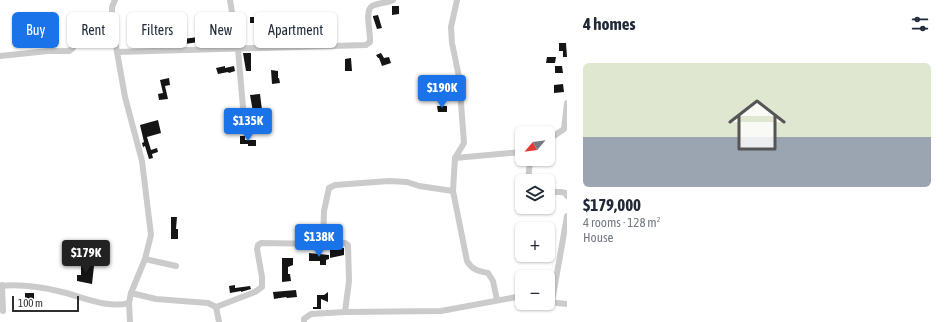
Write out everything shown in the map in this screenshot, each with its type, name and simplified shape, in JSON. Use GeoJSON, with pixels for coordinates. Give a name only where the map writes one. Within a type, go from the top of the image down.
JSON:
{"type":"FeatureCollection","features":[{"type":"Feature","properties":{"kind":"street"},"geometry":{"type":"LineString","coordinates":[[112,12],[112,7],[115,0]]}},
{"type":"Feature","properties":{"kind":"street"},"geometry":{"type":"LineString","coordinates":[[230,0],[238,49],[245,131]]}},
{"type":"Feature","properties":{"kind":"street"},"geometry":{"type":"LineString","coordinates":[[116,52],[366,45],[370,42],[371,36],[368,10],[372,6],[393,0]]}},
{"type":"Feature","properties":{"kind":"street"},"geometry":{"type":"LineString","coordinates":[[457,0],[451,27],[452,43],[459,77],[464,143],[455,158],[453,191],[467,261],[470,267],[477,271],[488,273],[493,281],[497,300]]}},
{"type":"Feature","properties":{"kind":"street"},"geometry":{"type":"LineString","coordinates":[[0,56],[48,51],[69,51],[73,48]]}},
{"type":"Feature","properties":{"kind":"street"},"geometry":{"type":"LineString","coordinates":[[116,48],[125,97],[142,161],[151,236],[145,259],[131,293],[129,303],[130,322]]}},
{"type":"Feature","properties":{"kind":"street"},"geometry":{"type":"LineString","coordinates":[[555,135],[564,129],[567,103]]}},
{"type":"Feature","properties":{"kind":"street"},"geometry":{"type":"LineString","coordinates":[[455,158],[515,153]]}},
{"type":"Feature","properties":{"kind":"street"},"geometry":{"type":"LineString","coordinates":[[323,244],[324,211],[329,188],[334,185],[382,181],[407,182],[419,186],[453,191]]}},
{"type":"Feature","properties":{"kind":"street"},"geometry":{"type":"LineString","coordinates":[[555,192],[561,192],[567,196]]}},
{"type":"Feature","properties":{"kind":"street"},"geometry":{"type":"LineString","coordinates":[[555,277],[567,216]]}},
{"type":"Feature","properties":{"kind":"street"},"geometry":{"type":"LineString","coordinates":[[216,308],[255,292],[262,286],[262,277],[257,249],[258,245],[261,243],[345,243],[348,246],[349,281],[345,312]]}},
{"type":"Feature","properties":{"kind":"street"},"geometry":{"type":"LineString","coordinates":[[145,259],[176,266]]}},
{"type":"Feature","properties":{"kind":"street"},"geometry":{"type":"LineString","coordinates":[[3,311],[1,286],[26,286],[61,292],[102,303],[123,305],[129,303]]}},
{"type":"Feature","properties":{"kind":"street"},"geometry":{"type":"LineString","coordinates":[[131,293],[156,299],[208,303],[216,308],[219,322]]}},
{"type":"Feature","properties":{"kind":"street"},"geometry":{"type":"LineString","coordinates":[[304,322],[304,319],[311,314],[345,312],[441,311],[515,297]]}},
{"type":"Feature","properties":{"kind":"street"},"geometry":{"type":"LineString","coordinates":[[555,303],[567,304]]}},
{"type":"Feature","properties":{"kind":"building"},"geometry":{"type":"Polygon","coordinates":[[[392,6],[399,6],[399,14],[392,15],[392,6]]]}},
{"type":"Feature","properties":{"kind":"building"},"geometry":{"type":"Polygon","coordinates":[[[378,15],[382,28],[377,29],[373,16],[378,15]]]}},
{"type":"Feature","properties":{"kind":"building"},"geometry":{"type":"Polygon","coordinates":[[[250,17],[254,17],[254,23],[250,23],[250,17]]]}},
{"type":"Feature","properties":{"kind":"building"},"geometry":{"type":"Polygon","coordinates":[[[195,37],[195,43],[187,44],[187,38],[195,37]]]}},
{"type":"Feature","properties":{"kind":"building"},"geometry":{"type":"Polygon","coordinates":[[[559,43],[566,43],[567,57],[563,57],[563,51],[559,51],[559,43]]]}},
{"type":"Feature","properties":{"kind":"building"},"geometry":{"type":"Polygon","coordinates":[[[243,53],[251,53],[251,71],[246,71],[243,53]]]}},
{"type":"Feature","properties":{"kind":"building"},"geometry":{"type":"Polygon","coordinates":[[[381,53],[384,58],[389,57],[391,63],[382,66],[376,55],[381,53]]]}},
{"type":"Feature","properties":{"kind":"building"},"geometry":{"type":"Polygon","coordinates":[[[547,57],[556,57],[555,63],[546,63],[547,57]]]}},
{"type":"Feature","properties":{"kind":"building"},"geometry":{"type":"Polygon","coordinates":[[[351,58],[352,71],[345,71],[345,59],[351,58]]]}},
{"type":"Feature","properties":{"kind":"building"},"geometry":{"type":"Polygon","coordinates":[[[225,66],[225,68],[234,66],[235,71],[218,74],[216,68],[225,66]]]}},
{"type":"Feature","properties":{"kind":"building"},"geometry":{"type":"Polygon","coordinates":[[[555,66],[562,66],[563,73],[555,73],[555,66]]]}},
{"type":"Feature","properties":{"kind":"building"},"geometry":{"type":"Polygon","coordinates":[[[271,70],[278,71],[280,83],[272,84],[271,70]]]}},
{"type":"Feature","properties":{"kind":"building"},"geometry":{"type":"Polygon","coordinates":[[[169,78],[170,85],[165,86],[168,99],[159,100],[158,94],[163,93],[160,80],[169,78]]]}},
{"type":"Feature","properties":{"kind":"building"},"geometry":{"type":"Polygon","coordinates":[[[563,84],[564,92],[554,93],[554,85],[563,84]]]}},
{"type":"Feature","properties":{"kind":"building"},"geometry":{"type":"Polygon","coordinates":[[[260,94],[262,110],[253,112],[250,95],[260,94]]]}},
{"type":"Feature","properties":{"kind":"building"},"geometry":{"type":"Polygon","coordinates":[[[437,106],[447,106],[447,112],[438,112],[437,106]]]}},
{"type":"Feature","properties":{"kind":"building"},"geometry":{"type":"Polygon","coordinates":[[[158,120],[161,133],[147,137],[151,150],[157,148],[158,152],[152,154],[153,158],[149,159],[145,146],[143,147],[142,143],[144,142],[140,125],[158,120]]]}},
{"type":"Feature","properties":{"kind":"building"},"geometry":{"type":"Polygon","coordinates":[[[240,136],[245,136],[245,140],[256,140],[256,146],[240,144],[240,136]]]}},
{"type":"Feature","properties":{"kind":"building"},"geometry":{"type":"Polygon","coordinates":[[[171,217],[177,217],[176,229],[178,229],[178,239],[171,239],[171,217]]]}},
{"type":"Feature","properties":{"kind":"building"},"geometry":{"type":"Polygon","coordinates":[[[344,248],[344,255],[330,258],[330,249],[344,248]]]}},
{"type":"Feature","properties":{"kind":"building"},"geometry":{"type":"Polygon","coordinates":[[[309,253],[329,255],[329,259],[326,260],[326,265],[320,265],[320,261],[309,261],[309,253]]]}},
{"type":"Feature","properties":{"kind":"building"},"geometry":{"type":"Polygon","coordinates":[[[282,258],[293,258],[293,265],[288,267],[288,274],[290,274],[291,281],[282,282],[282,258]]]}},
{"type":"Feature","properties":{"kind":"building"},"geometry":{"type":"Polygon","coordinates":[[[81,264],[94,266],[92,284],[77,281],[77,275],[81,275],[81,264]]]}},
{"type":"Feature","properties":{"kind":"building"},"geometry":{"type":"Polygon","coordinates":[[[235,285],[235,288],[250,286],[251,289],[230,293],[229,286],[235,285]]]}},
{"type":"Feature","properties":{"kind":"building"},"geometry":{"type":"Polygon","coordinates":[[[296,290],[297,297],[274,299],[273,292],[296,290]]]}},
{"type":"Feature","properties":{"kind":"building"},"geometry":{"type":"Polygon","coordinates":[[[328,292],[328,302],[321,299],[321,309],[313,309],[313,307],[317,307],[317,295],[324,295],[328,292]]]}},
{"type":"Feature","properties":{"kind":"building"},"geometry":{"type":"Polygon","coordinates":[[[25,293],[34,293],[34,299],[25,299],[25,293]]]}}]}
